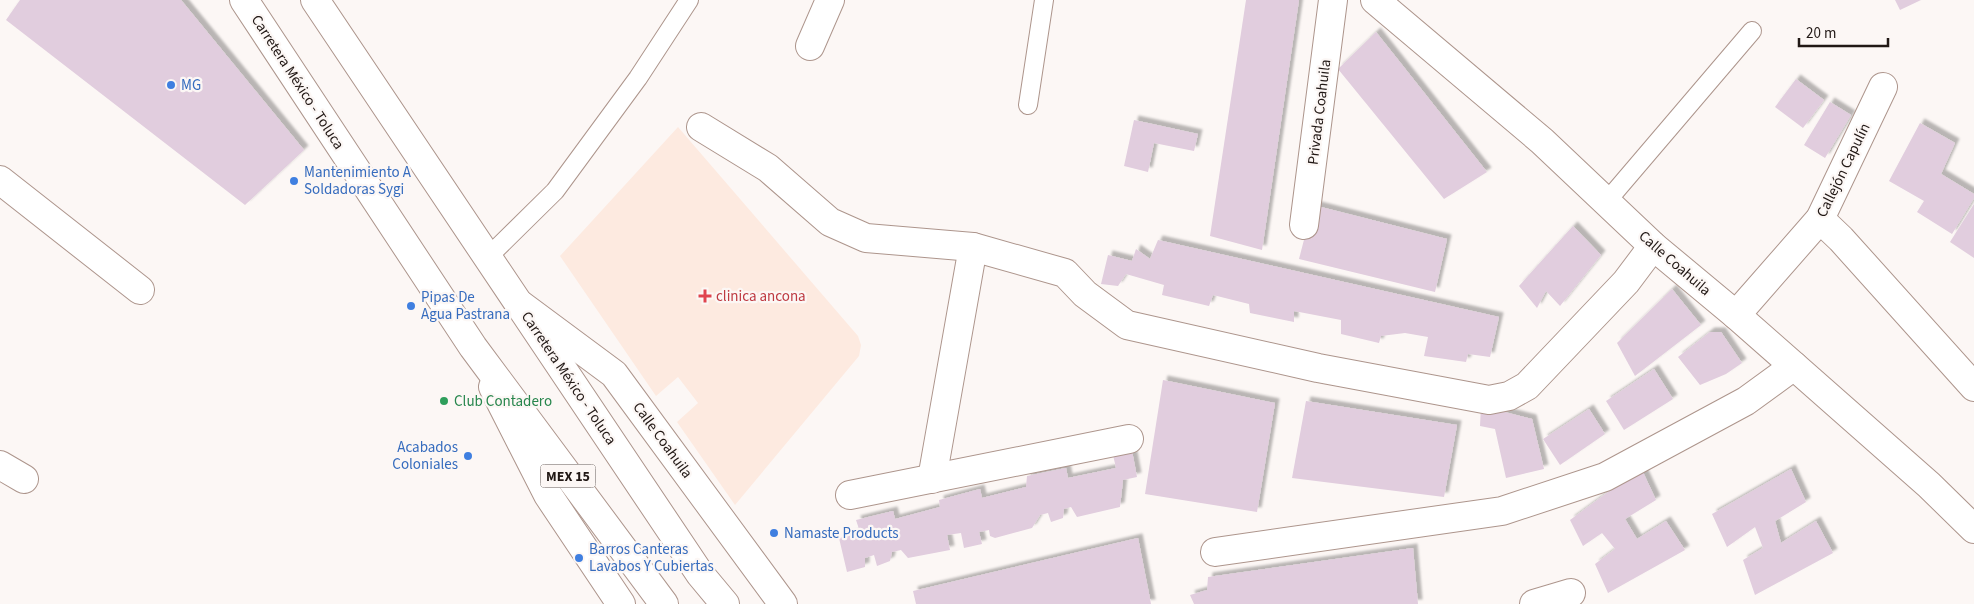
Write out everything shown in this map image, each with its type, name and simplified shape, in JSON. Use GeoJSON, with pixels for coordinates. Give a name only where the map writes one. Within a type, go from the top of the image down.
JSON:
{"type":"FeatureCollection","features":[{"type":"Feature","properties":{"kind":"street","name":"Carretera México - Toluca"},"geometry":{"type":"LineString","coordinates":[[244,0],[473,347],[664,604]]}},
{"type":"Feature","properties":{"kind":"street","name":"Carretera México - Toluca"},"geometry":{"type":"LineString","coordinates":[[316,0],[695,566],[725,604]]}},
{"type":"Feature","properties":{"kind":"street"},"geometry":{"type":"LineString","coordinates":[[810,46],[830,0]]}},
{"type":"Feature","properties":{"kind":"street","name":"Privada Coahuila"},"geometry":{"type":"LineString","coordinates":[[1304,225],[1333,0]]}},
{"type":"Feature","properties":{"kind":"street","name":"Calle Coahuila"},"geometry":{"type":"LineString","coordinates":[[1375,0],[1542,140],[1653,246],[1736,315],[1929,485],[1974,529]]}},
{"type":"Feature","properties":{"kind":"street","name":"Callejón Capulín"},"geometry":{"type":"LineString","coordinates":[[1736,315],[1820,219],[1883,88]]}},
{"type":"Feature","properties":{"kind":"street"},"geometry":{"type":"LineString","coordinates":[[701,127],[768,168],[830,222],[866,238],[973,247],[1065,273],[1085,294],[1127,324],[1318,368],[1488,400],[1509,396],[1527,386],[1626,282],[1653,246]]}},
{"type":"Feature","properties":{"kind":"street"},"geometry":{"type":"LineString","coordinates":[[0,180],[140,290]]}},
{"type":"Feature","properties":{"kind":"street"},"geometry":{"type":"LineString","coordinates":[[1820,219],[1841,239],[1974,387]]}},
{"type":"Feature","properties":{"kind":"street"},"geometry":{"type":"LineString","coordinates":[[932,479],[973,247]]}},
{"type":"Feature","properties":{"kind":"street","name":"Calle Coahuila"},"geometry":{"type":"LineString","coordinates":[[518,303],[614,374],[783,604]]}},
{"type":"Feature","properties":{"kind":"street"},"geometry":{"type":"LineString","coordinates":[[473,347],[548,495],[621,604]]}},
{"type":"Feature","properties":{"kind":"street"},"geometry":{"type":"LineString","coordinates":[[1215,552],[1502,511],[1605,477],[1746,402],[1794,366]]}},
{"type":"Feature","properties":{"kind":"street"},"geometry":{"type":"LineString","coordinates":[[850,495],[1129,439]]}},
{"type":"Feature","properties":{"kind":"street"},"geometry":{"type":"LineString","coordinates":[[0,465],[24,479]]}},
{"type":"Feature","properties":{"kind":"street"},"geometry":{"type":"LineString","coordinates":[[1534,604],[1571,593]]}},
{"type":"Feature","properties":{"kind":"lane"},"geometry":{"type":"LineString","coordinates":[[487,258],[556,191],[638,78],[688,0]]}},
{"type":"Feature","properties":{"kind":"lane"},"geometry":{"type":"LineString","coordinates":[[1028,105],[1044,0]]}},
{"type":"Feature","properties":{"kind":"lane"},"geometry":{"type":"LineString","coordinates":[[1607,201],[1752,31]]}},
{"type":"Feature","properties":{"kind":"shaded area","name":"clinica ancona"},"geometry":{"type":"Polygon","coordinates":[[[678,127],[858,336],[861,345],[859,356],[735,505],[677,422],[698,403],[678,377],[656,396],[560,256],[678,127]]]}},
{"type":"Feature","properties":{"kind":"building","name":"MG"},"geometry":{"type":"Polygon","coordinates":[[[20,0],[181,0],[304,150],[245,205],[6,20],[20,0]]]}},
{"type":"Feature","properties":{"kind":"building"},"geometry":{"type":"Polygon","coordinates":[[[1246,0],[1299,0],[1262,250],[1210,236],[1246,0]]]}},
{"type":"Feature","properties":{"kind":"building"},"geometry":{"type":"Polygon","coordinates":[[[1895,0],[1921,0],[1900,10],[1895,0]]]}},
{"type":"Feature","properties":{"kind":"building"},"geometry":{"type":"Polygon","coordinates":[[[1376,32],[1487,172],[1444,199],[1338,69],[1376,32]]]}},
{"type":"Feature","properties":{"kind":"building"},"geometry":{"type":"Polygon","coordinates":[[[1796,79],[1824,100],[1803,128],[1775,107],[1796,79]]]}},
{"type":"Feature","properties":{"kind":"building"},"geometry":{"type":"Polygon","coordinates":[[[1830,102],[1851,115],[1825,158],[1804,145],[1830,102]]]}},
{"type":"Feature","properties":{"kind":"building"},"geometry":{"type":"Polygon","coordinates":[[[1134,120],[1198,134],[1194,151],[1154,143],[1148,172],[1124,166],[1134,120]]]}},
{"type":"Feature","properties":{"kind":"building"},"geometry":{"type":"Polygon","coordinates":[[[1920,123],[1955,143],[1941,174],[1974,194],[1974,198],[1952,234],[1917,212],[1924,201],[1889,181],[1920,123]]]}},
{"type":"Feature","properties":{"kind":"building"},"geometry":{"type":"Polygon","coordinates":[[[1974,204],[1974,258],[1950,242],[1974,204]]]}},
{"type":"Feature","properties":{"kind":"building"},"geometry":{"type":"Polygon","coordinates":[[[1313,205],[1447,239],[1435,292],[1299,259],[1313,205]]]}},
{"type":"Feature","properties":{"kind":"building"},"geometry":{"type":"Polygon","coordinates":[[[1573,226],[1601,255],[1560,306],[1546,291],[1537,308],[1519,286],[1573,226]]]}},
{"type":"Feature","properties":{"kind":"building"},"geometry":{"type":"Polygon","coordinates":[[[1158,240],[1499,317],[1490,357],[1468,354],[1466,362],[1424,356],[1428,337],[1405,333],[1381,336],[1379,343],[1341,334],[1341,320],[1294,311],[1294,322],[1250,313],[1249,304],[1213,295],[1209,306],[1162,295],[1164,285],[1126,274],[1118,286],[1101,284],[1108,255],[1132,261],[1136,249],[1150,259],[1158,240]]]}},
{"type":"Feature","properties":{"kind":"building"},"geometry":{"type":"Polygon","coordinates":[[[1672,289],[1701,325],[1635,376],[1617,343],[1672,289]]]}},
{"type":"Feature","properties":{"kind":"building"},"geometry":{"type":"Polygon","coordinates":[[[1710,332],[1721,332],[1742,363],[1726,374],[1700,385],[1678,357],[1710,332]]]}},
{"type":"Feature","properties":{"kind":"building"},"geometry":{"type":"Polygon","coordinates":[[[1654,369],[1673,399],[1624,430],[1606,401],[1654,369]]]}},
{"type":"Feature","properties":{"kind":"building"},"geometry":{"type":"Polygon","coordinates":[[[1163,380],[1275,403],[1257,512],[1145,494],[1163,380]]]}},
{"type":"Feature","properties":{"kind":"building"},"geometry":{"type":"Polygon","coordinates":[[[1306,401],[1457,425],[1444,497],[1292,478],[1306,401]]]}},
{"type":"Feature","properties":{"kind":"building"},"geometry":{"type":"Polygon","coordinates":[[[1481,406],[1532,419],[1544,469],[1506,478],[1495,429],[1480,426],[1481,406]]]}},
{"type":"Feature","properties":{"kind":"building"},"geometry":{"type":"Polygon","coordinates":[[[1589,409],[1605,434],[1560,465],[1543,439],[1589,409]]]}},
{"type":"Feature","properties":{"kind":"building"},"geometry":{"type":"Polygon","coordinates":[[[1132,451],[1137,477],[1123,480],[1120,507],[1077,517],[1071,507],[1064,509],[1063,518],[1051,522],[1048,513],[1040,515],[1032,528],[995,538],[990,536],[989,530],[979,532],[982,544],[964,548],[961,533],[947,535],[950,550],[908,558],[901,550],[892,552],[890,561],[877,566],[874,555],[865,558],[865,567],[847,572],[839,538],[860,532],[856,520],[893,511],[895,519],[940,507],[939,500],[980,489],[982,498],[1026,487],[1027,476],[1066,468],[1068,478],[1116,468],[1113,455],[1132,451]]]}},
{"type":"Feature","properties":{"kind":"building"},"geometry":{"type":"Polygon","coordinates":[[[1641,468],[1656,500],[1625,519],[1637,539],[1666,521],[1685,550],[1608,593],[1595,564],[1615,549],[1602,533],[1583,546],[1570,520],[1641,468]]]}},
{"type":"Feature","properties":{"kind":"building"},"geometry":{"type":"Polygon","coordinates":[[[1791,469],[1806,502],[1775,521],[1781,543],[1816,521],[1833,553],[1755,595],[1743,560],[1763,548],[1755,527],[1727,547],[1712,514],[1791,469]]]}},
{"type":"Feature","properties":{"kind":"building"},"geometry":{"type":"Polygon","coordinates":[[[1138,538],[1151,604],[916,604],[913,591],[1138,538]]]}},
{"type":"Feature","properties":{"kind":"building"},"geometry":{"type":"Polygon","coordinates":[[[1413,548],[1418,604],[1194,604],[1190,595],[1207,590],[1208,577],[1413,548]]]}},
{"type":"Feature","properties":{"kind":"place","name":"MG"},"geometry":{"type":"Point","coordinates":[171,85]}},
{"type":"Feature","properties":{"kind":"place","name":"Mantenimiento A Soldadoras Sygi"},"geometry":{"type":"Point","coordinates":[294,181]}},
{"type":"Feature","properties":{"kind":"place","name":"clinica ancona"},"geometry":{"type":"Point","coordinates":[705,296]}},
{"type":"Feature","properties":{"kind":"place","name":"Pipas De Agua Pastrana"},"geometry":{"type":"Point","coordinates":[411,306]}},
{"type":"Feature","properties":{"kind":"place","name":"Club Contadero"},"geometry":{"type":"Point","coordinates":[444,401]}},
{"type":"Feature","properties":{"kind":"place","name":"Acabados Coloniales"},"geometry":{"type":"Point","coordinates":[468,456]}},
{"type":"Feature","properties":{"kind":"place","name":"Namaste Products"},"geometry":{"type":"Point","coordinates":[774,533]}},
{"type":"Feature","properties":{"kind":"place","name":"Barros Canteras Lavabos Y Cubiertas"},"geometry":{"type":"Point","coordinates":[579,558]}}]}
